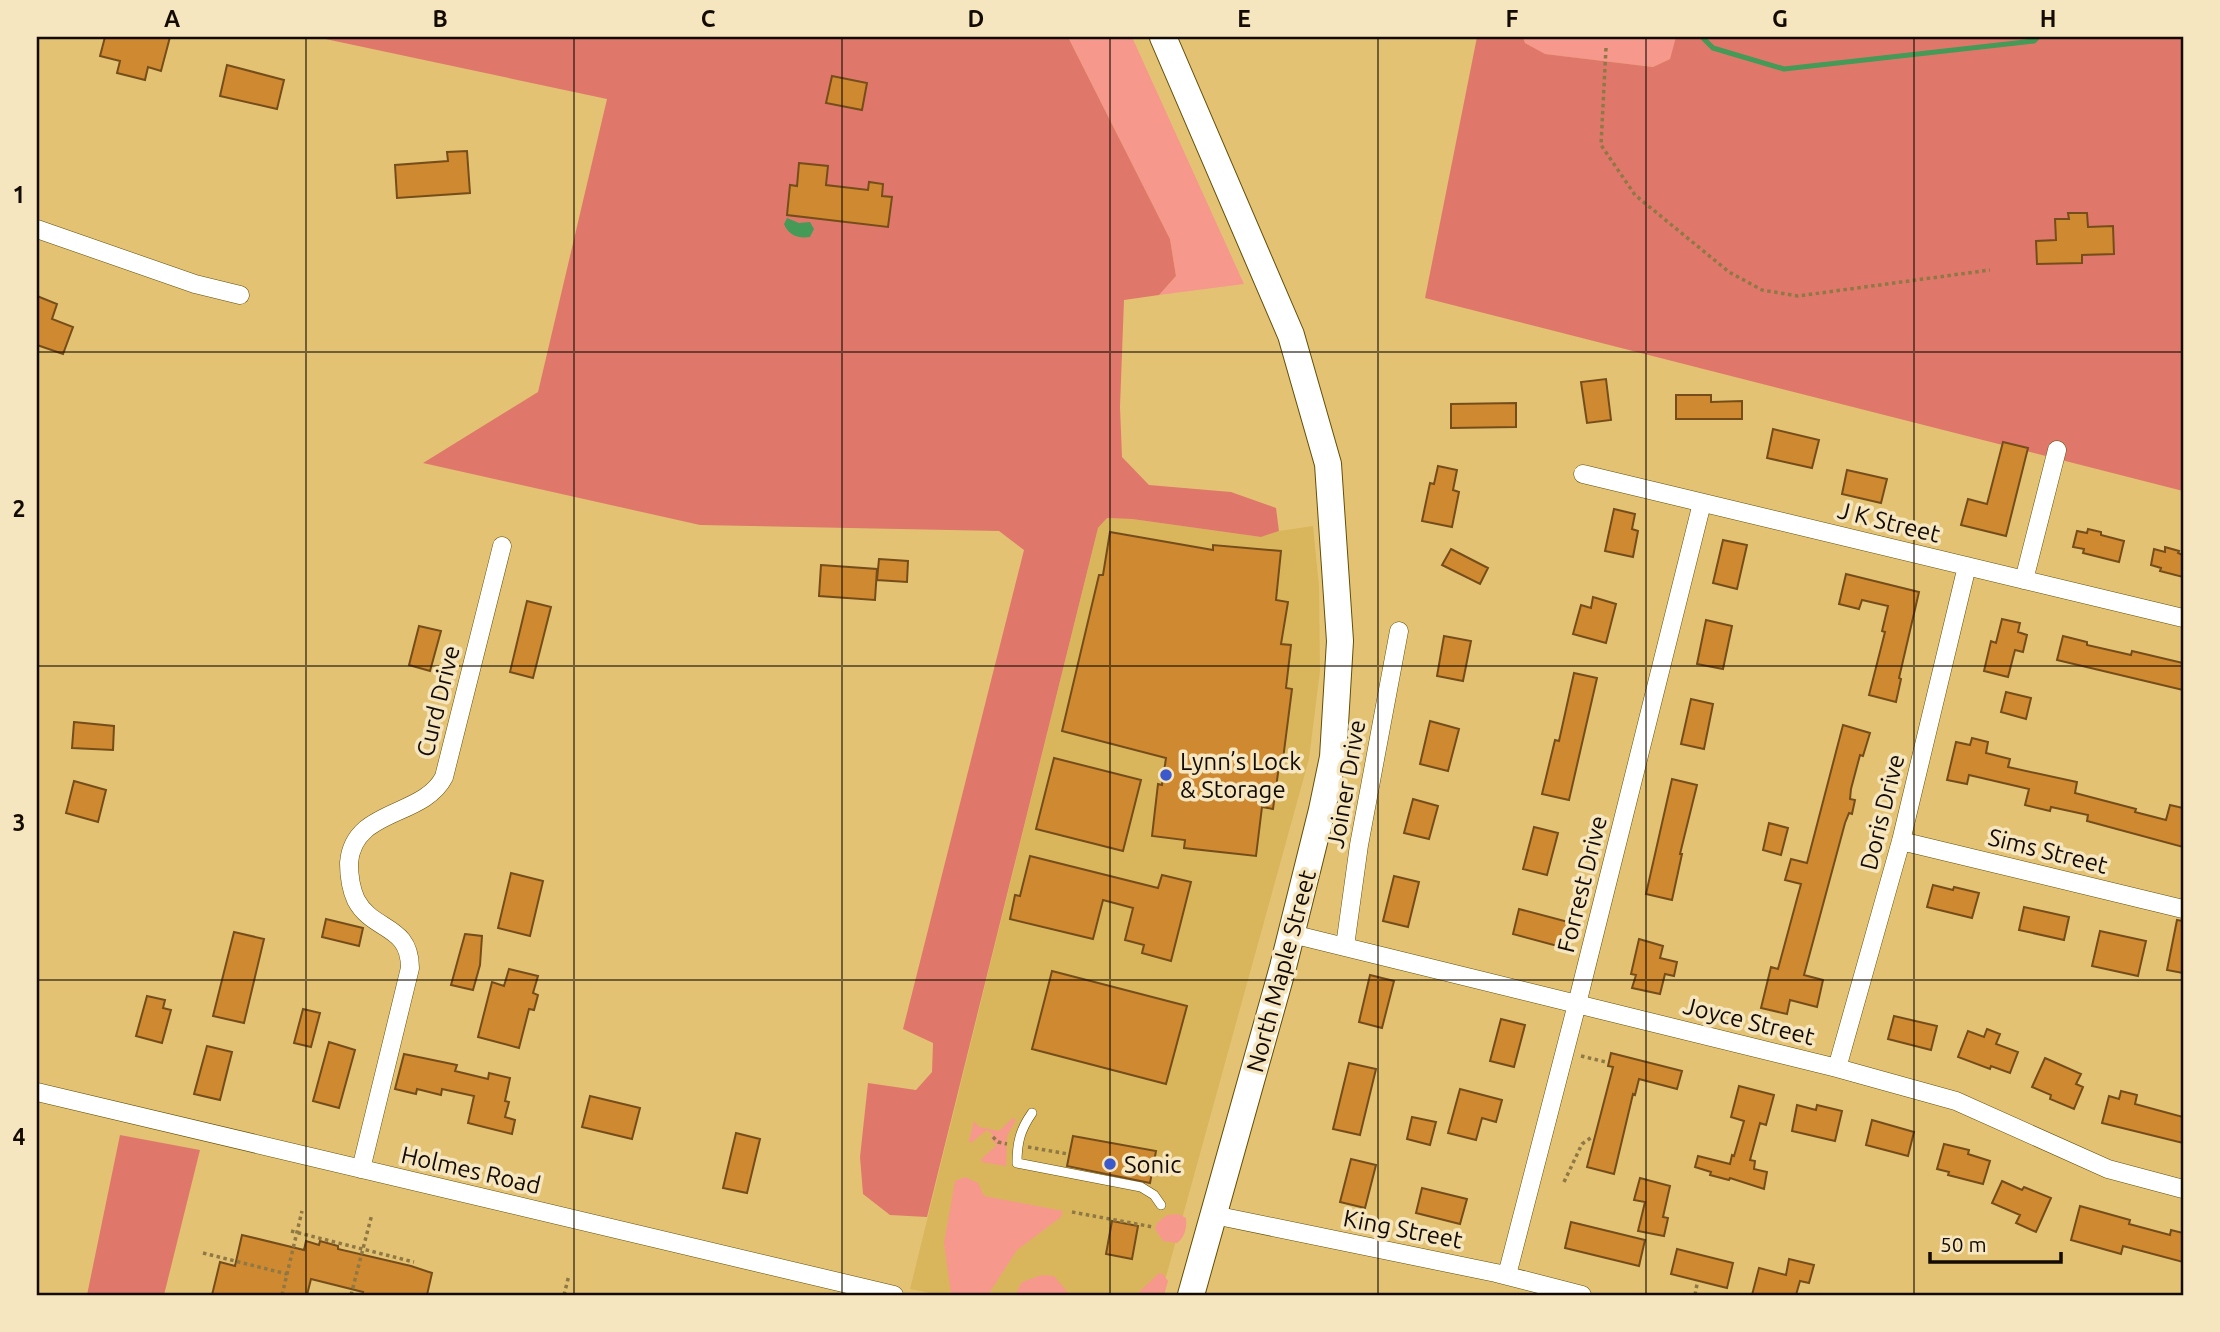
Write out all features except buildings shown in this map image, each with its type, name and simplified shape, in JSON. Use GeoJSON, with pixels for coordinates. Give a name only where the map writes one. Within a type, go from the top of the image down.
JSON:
{"type":"FeatureCollection","features":[{"type":"Feature","properties":{"kind":"main road","name":"North Maple Street"},"geometry":{"type":"LineString","coordinates":[[1163,37],[1291,335],[1328,464],[1340,641],[1333,757],[1292,934],[1191,1295]]}},
{"type":"Feature","properties":{"kind":"street"},"geometry":{"type":"LineString","coordinates":[[37,229],[195,284],[240,295]]}},
{"type":"Feature","properties":{"kind":"street"},"geometry":{"type":"LineString","coordinates":[[2024,580],[2057,450]]}},
{"type":"Feature","properties":{"kind":"street","name":"J K Street"},"geometry":{"type":"LineString","coordinates":[[1583,474],[2183,618]]}},
{"type":"Feature","properties":{"kind":"street","name":"Forrest Drive"},"geometry":{"type":"LineString","coordinates":[[1507,1275],[1702,503]]}},
{"type":"Feature","properties":{"kind":"street","name":"Curd Drive"},"geometry":{"type":"LineString","coordinates":[[362,1170],[410,968],[410,954],[407,944],[369,916],[356,900],[351,881],[350,858],[359,834],[370,825],[432,793],[444,777],[502,545]]}},
{"type":"Feature","properties":{"kind":"street","name":"Doris Drive"},"geometry":{"type":"LineString","coordinates":[[1837,1068],[1901,841],[1967,566]]}},
{"type":"Feature","properties":{"kind":"street","name":"Joiner Drive"},"geometry":{"type":"LineString","coordinates":[[1345,946],[1359,845],[1399,631]]}},
{"type":"Feature","properties":{"kind":"street","name":"Sims Street"},"geometry":{"type":"LineString","coordinates":[[1901,841],[2183,909]]}},
{"type":"Feature","properties":{"kind":"street","name":"Joyce Street"},"geometry":{"type":"LineString","coordinates":[[1292,934],[1837,1068],[1961,1102],[2108,1169],[2183,1189]]}},
{"type":"Feature","properties":{"kind":"street","name":"Holmes Road"},"geometry":{"type":"LineString","coordinates":[[37,1092],[894,1295]]}},
{"type":"Feature","properties":{"kind":"street","name":"King Street"},"geometry":{"type":"LineString","coordinates":[[1214,1214],[1507,1275],[1582,1295]]}},
{"type":"Feature","properties":{"kind":"lane"},"geometry":{"type":"LineString","coordinates":[[1032,1113],[1022,1127],[1017,1142],[1017,1163],[1141,1187],[1154,1195],[1160,1205]]}},
{"type":"Feature","properties":{"kind":"path"},"geometry":{"type":"LineString","coordinates":[[1606,48],[1601,145],[1635,195],[1729,272],[1762,290],[1798,296],[1990,270]]}},
{"type":"Feature","properties":{"kind":"path"},"geometry":{"type":"LineString","coordinates":[[1565,1052],[1606,1062]]}},
{"type":"Feature","properties":{"kind":"path"},"geometry":{"type":"LineString","coordinates":[[1564,1182],[1582,1144],[1592,1137]]}},
{"type":"Feature","properties":{"kind":"path"},"geometry":{"type":"LineString","coordinates":[[282,1295],[302,1211]]}},
{"type":"Feature","properties":{"kind":"path"},"geometry":{"type":"LineString","coordinates":[[1072,1212],[1153,1227]]}},
{"type":"Feature","properties":{"kind":"path"},"geometry":{"type":"LineString","coordinates":[[351,1295],[372,1214]]}},
{"type":"Feature","properties":{"kind":"path"},"geometry":{"type":"LineString","coordinates":[[291,1231],[414,1262]]}},
{"type":"Feature","properties":{"kind":"path"},"geometry":{"type":"LineString","coordinates":[[203,1253],[287,1274]]}},
{"type":"Feature","properties":{"kind":"path"},"geometry":{"type":"LineString","coordinates":[[564,1295],[569,1275]]}},
{"type":"Feature","properties":{"kind":"path"},"geometry":{"type":"LineString","coordinates":[[1695,1295],[1697,1284]]}},
{"type":"Feature","properties":{"kind":"shaded area"},"geometry":{"type":"Polygon","coordinates":[[[316,37],[1068,37],[1170,239],[1176,276],[1159,295],[1124,300],[1120,407],[1122,457],[1149,485],[1231,492],[1276,508],[1279,531],[1261,537],[1107,518],[1098,528],[927,1217],[890,1215],[863,1194],[860,1157],[868,1083],[916,1090],[932,1072],[933,1043],[903,1029],[1024,550],[999,531],[700,525],[423,463],[538,392],[607,99],[316,37]]]}},
{"type":"Feature","properties":{"kind":"shaded area"},"geometry":{"type":"Polygon","coordinates":[[[1068,37],[1132,37],[1244,284],[1159,295],[1176,276],[1170,239],[1068,37]]]}},
{"type":"Feature","properties":{"kind":"shaded area"},"geometry":{"type":"Polygon","coordinates":[[[1477,37],[1523,37],[1525,43],[1545,54],[1653,67],[1670,59],[1676,37],[2183,37],[2183,491],[1425,298],[1477,37]]]}},
{"type":"Feature","properties":{"kind":"shaded area"},"geometry":{"type":"Polygon","coordinates":[[[1523,37],[1677,39],[1670,59],[1653,67],[1544,54],[1525,43],[1523,37]]]}},
{"type":"Feature","properties":{"kind":"shaded area"},"geometry":{"type":"Polygon","coordinates":[[[787,218],[799,223],[810,222],[814,229],[810,237],[798,237],[791,233],[784,224],[787,218]]]}},
{"type":"Feature","properties":{"kind":"shaded area"},"geometry":{"type":"Polygon","coordinates":[[[1107,518],[1261,537],[1279,531],[1313,526],[1319,586],[1320,671],[1309,759],[1161,1295],[940,1295],[910,1289],[1098,528],[1107,518]]]}},
{"type":"Feature","properties":{"kind":"shaded area"},"geometry":{"type":"Polygon","coordinates":[[[1013,1118],[1016,1120],[1007,1136],[1006,1166],[982,1162],[981,1159],[997,1145],[990,1138],[993,1135],[987,1130],[971,1143],[969,1141],[974,1121],[979,1127],[999,1131],[1013,1118]]]}},
{"type":"Feature","properties":{"kind":"shaded area"},"geometry":{"type":"Polygon","coordinates":[[[120,1135],[200,1150],[164,1295],[87,1295],[120,1135]]]}},
{"type":"Feature","properties":{"kind":"shaded area"},"geometry":{"type":"Polygon","coordinates":[[[965,1177],[978,1183],[984,1196],[1063,1211],[1061,1217],[1017,1250],[988,1295],[951,1294],[944,1243],[955,1181],[965,1177]]]}},
{"type":"Feature","properties":{"kind":"shaded area"},"geometry":{"type":"Polygon","coordinates":[[[1179,1214],[1186,1218],[1186,1229],[1182,1238],[1177,1243],[1163,1241],[1155,1229],[1157,1223],[1167,1215],[1179,1214]]]}},
{"type":"Feature","properties":{"kind":"shaded area"},"geometry":{"type":"Polygon","coordinates":[[[1159,1273],[1168,1281],[1164,1295],[1136,1295],[1159,1273]]]}},
{"type":"Feature","properties":{"kind":"shaded area"},"geometry":{"type":"Polygon","coordinates":[[[1042,1275],[1054,1276],[1070,1295],[1015,1295],[1022,1282],[1042,1275]]]}},
{"type":"Feature","properties":{"kind":"waterway"},"geometry":{"type":"LineString","coordinates":[[1702,37],[1713,48],[1784,69],[2034,41],[2038,37]]}},
{"type":"Feature","properties":{"kind":"place","name":"Lynn’s Lock & Storage"},"geometry":{"type":"Point","coordinates":[1166,775]}},
{"type":"Feature","properties":{"kind":"place","name":"Sonic"},"geometry":{"type":"Point","coordinates":[1110,1164]}}]}
